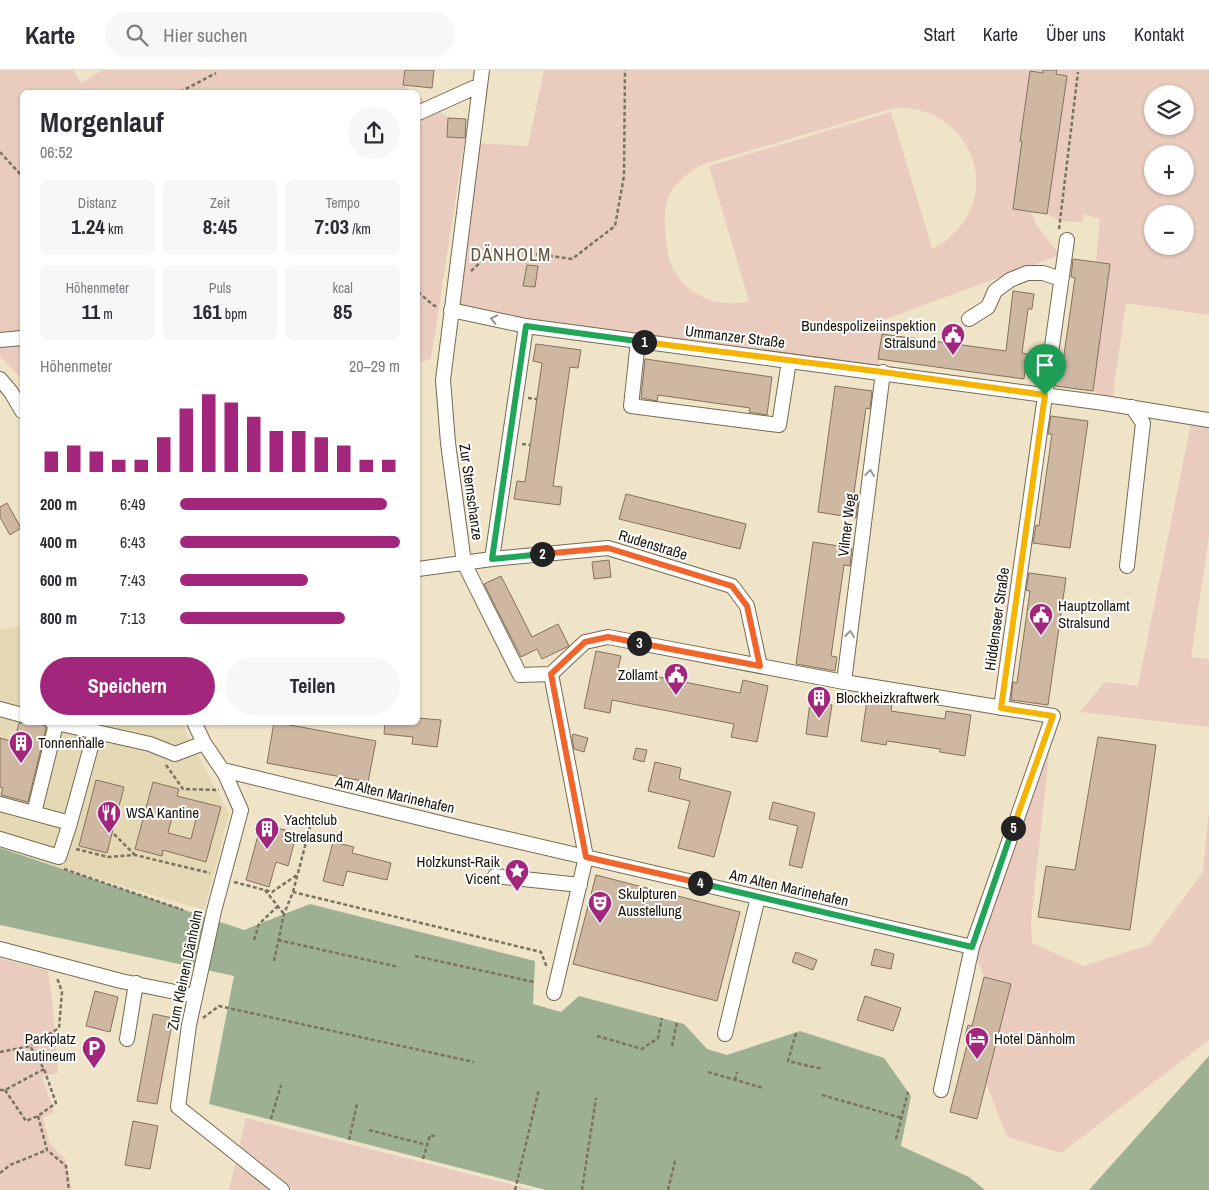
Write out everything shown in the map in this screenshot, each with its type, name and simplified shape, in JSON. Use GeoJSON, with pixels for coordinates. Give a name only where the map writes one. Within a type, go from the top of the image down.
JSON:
{"type":"FeatureCollection","features":[{"type":"Feature","properties":{"kind":"street","name":"Zur Sternschanze"},"geometry":{"type":"LineString","coordinates":[[482,70],[443,380],[448,443],[464,563],[520,675],[551,674]]}},
{"type":"Feature","properties":{"kind":"street"},"geometry":{"type":"LineString","coordinates":[[420,112],[480,85]]}},
{"type":"Feature","properties":{"kind":"street","name":"Hiddenseer Straße"},"geometry":{"type":"LineString","coordinates":[[1001,708],[1067,240]]}},
{"type":"Feature","properties":{"kind":"street"},"geometry":{"type":"LineString","coordinates":[[969,319],[988,307],[995,291],[1010,280],[1027,273],[1043,273],[1061,279]]}},
{"type":"Feature","properties":{"kind":"street","name":"Ummanzer Straße"},"geometry":{"type":"LineString","coordinates":[[451,310],[526,326],[883,372],[1209,420]]}},
{"type":"Feature","properties":{"kind":"street","name":"Zur Sternschanze"},"geometry":{"type":"LineString","coordinates":[[492,559],[526,326]]}},
{"type":"Feature","properties":{"kind":"street"},"geometry":{"type":"LineString","coordinates":[[0,340],[20,338]]}},
{"type":"Feature","properties":{"kind":"street"},"geometry":{"type":"LineString","coordinates":[[638,341],[631,406],[779,425],[790,361]]}},
{"type":"Feature","properties":{"kind":"street","name":"Vilmer Weg"},"geometry":{"type":"LineString","coordinates":[[844,682],[883,372]]}},
{"type":"Feature","properties":{"kind":"street"},"geometry":{"type":"LineString","coordinates":[[0,380],[17,396]]}},
{"type":"Feature","properties":{"kind":"street"},"geometry":{"type":"LineString","coordinates":[[1128,566],[1143,423],[1132,408]]}},
{"type":"Feature","properties":{"kind":"street","name":"Rudenstraße"},"geometry":{"type":"LineString","coordinates":[[420,569],[492,559],[608,548],[732,586],[747,606],[760,666]]}},
{"type":"Feature","properties":{"kind":"street"},"geometry":{"type":"LineString","coordinates":[[554,993],[586,857],[551,674],[585,642],[608,637],[844,682],[1053,716],[972,947],[941,1090]]}},
{"type":"Feature","properties":{"kind":"street"},"geometry":{"type":"LineString","coordinates":[[0,709],[20,714]]}},
{"type":"Feature","properties":{"kind":"street"},"geometry":{"type":"LineString","coordinates":[[34,813],[54,725]]}},
{"type":"Feature","properties":{"kind":"street"},"geometry":{"type":"LineString","coordinates":[[63,725],[150,744],[176,754],[204,743]]}},
{"type":"Feature","properties":{"kind":"street","name":"Zum Kleinen Dänholm"},"geometry":{"type":"LineString","coordinates":[[195,725],[204,743],[223,770],[241,810],[222,878],[188,1025],[178,1107],[282,1190]]}},
{"type":"Feature","properties":{"kind":"street"},"geometry":{"type":"LineString","coordinates":[[0,839],[59,857],[95,732]]}},
{"type":"Feature","properties":{"kind":"street","name":"Am Alten Marinehafen"},"geometry":{"type":"LineString","coordinates":[[223,770],[972,947]]}},
{"type":"Feature","properties":{"kind":"street"},"geometry":{"type":"LineString","coordinates":[[0,804],[70,822]]}},
{"type":"Feature","properties":{"kind":"street"},"geometry":{"type":"LineString","coordinates":[[495,876],[580,885]]}},
{"type":"Feature","properties":{"kind":"street"},"geometry":{"type":"LineString","coordinates":[[725,1034],[758,897]]}},
{"type":"Feature","properties":{"kind":"street"},"geometry":{"type":"LineString","coordinates":[[0,949],[121,981],[195,996]]}},
{"type":"Feature","properties":{"kind":"street"},"geometry":{"type":"LineString","coordinates":[[127,1039],[136,984]]}},
{"type":"Feature","properties":{"kind":"path"},"geometry":{"type":"LineString","coordinates":[[454,285],[483,260],[508,250],[572,259],[615,226],[624,176],[625,70]]}},
{"type":"Feature","properties":{"kind":"path"},"geometry":{"type":"LineString","coordinates":[[1067,240],[1058,232],[1078,72]]}},
{"type":"Feature","properties":{"kind":"path"},"geometry":{"type":"LineString","coordinates":[[184,90],[216,73]]}},
{"type":"Feature","properties":{"kind":"path"},"geometry":{"type":"LineString","coordinates":[[0,152],[20,174]]}},
{"type":"Feature","properties":{"kind":"path"},"geometry":{"type":"LineString","coordinates":[[420,294],[433,305],[451,310]]}},
{"type":"Feature","properties":{"kind":"path"},"geometry":{"type":"LineString","coordinates":[[166,764],[183,789],[233,790]]}},
{"type":"Feature","properties":{"kind":"path"},"geometry":{"type":"LineString","coordinates":[[274,961],[284,914],[293,892],[310,827]]}},
{"type":"Feature","properties":{"kind":"path"},"geometry":{"type":"LineString","coordinates":[[115,835],[135,856]]}},
{"type":"Feature","properties":{"kind":"path"},"geometry":{"type":"LineString","coordinates":[[63,845],[108,857],[135,856],[214,874],[272,892],[297,875]]}},
{"type":"Feature","properties":{"kind":"path"},"geometry":{"type":"LineString","coordinates":[[64,870],[183,910]]}},
{"type":"Feature","properties":{"kind":"path"},"geometry":{"type":"LineString","coordinates":[[265,890],[284,914]]}},
{"type":"Feature","properties":{"kind":"path"},"geometry":{"type":"LineString","coordinates":[[293,892],[541,952],[546,964],[560,970]]}},
{"type":"Feature","properties":{"kind":"path"},"geometry":{"type":"LineString","coordinates":[[254,940],[258,924],[278,906]]}},
{"type":"Feature","properties":{"kind":"path"},"geometry":{"type":"LineString","coordinates":[[278,940],[399,966]]}},
{"type":"Feature","properties":{"kind":"path"},"geometry":{"type":"LineString","coordinates":[[415,956],[534,982]]}},
{"type":"Feature","properties":{"kind":"path"},"geometry":{"type":"LineString","coordinates":[[0,1052],[30,1046],[59,1028],[62,992],[51,962]]}},
{"type":"Feature","properties":{"kind":"path"},"geometry":{"type":"LineString","coordinates":[[209,1015],[219,1006],[474,1062]]}},
{"type":"Feature","properties":{"kind":"path"},"geometry":{"type":"LineString","coordinates":[[597,1036],[642,1049],[658,1038],[662,1018]]}},
{"type":"Feature","properties":{"kind":"path"},"geometry":{"type":"LineString","coordinates":[[672,1046],[677,1022]]}},
{"type":"Feature","properties":{"kind":"path"},"geometry":{"type":"LineString","coordinates":[[796,1033],[788,1061],[822,1069]]}},
{"type":"Feature","properties":{"kind":"path"},"geometry":{"type":"LineString","coordinates":[[5,1090],[26,1121],[38,1116],[56,1103],[44,1069],[30,1046]]}},
{"type":"Feature","properties":{"kind":"path"},"geometry":{"type":"LineString","coordinates":[[0,1090],[5,1090],[44,1069]]}},
{"type":"Feature","properties":{"kind":"path"},"geometry":{"type":"LineString","coordinates":[[708,1072],[763,1088]]}},
{"type":"Feature","properties":{"kind":"path"},"geometry":{"type":"LineString","coordinates":[[735,1080],[737,1072]]}},
{"type":"Feature","properties":{"kind":"path"},"geometry":{"type":"LineString","coordinates":[[271,1119],[281,1085]]}},
{"type":"Feature","properties":{"kind":"path"},"geometry":{"type":"LineString","coordinates":[[515,1190],[539,1089]]}},
{"type":"Feature","properties":{"kind":"path"},"geometry":{"type":"LineString","coordinates":[[896,1139],[908,1092]]}},
{"type":"Feature","properties":{"kind":"path"},"geometry":{"type":"LineString","coordinates":[[822,1096],[902,1118]]}},
{"type":"Feature","properties":{"kind":"path"},"geometry":{"type":"LineString","coordinates":[[582,1190],[596,1098]]}},
{"type":"Feature","properties":{"kind":"path"},"geometry":{"type":"LineString","coordinates":[[349,1140],[357,1104]]}},
{"type":"Feature","properties":{"kind":"path"},"geometry":{"type":"LineString","coordinates":[[38,1116],[47,1150],[66,1166],[69,1190]]}},
{"type":"Feature","properties":{"kind":"path"},"geometry":{"type":"LineString","coordinates":[[369,1130],[427,1146]]}},
{"type":"Feature","properties":{"kind":"path"},"geometry":{"type":"LineString","coordinates":[[423,1158],[430,1135],[437,1137]]}},
{"type":"Feature","properties":{"kind":"path"},"geometry":{"type":"LineString","coordinates":[[0,1173],[10,1165],[47,1150]]}},
{"type":"Feature","properties":{"kind":"path"},"geometry":{"type":"LineString","coordinates":[[668,1190],[675,1161]]}},
{"type":"Feature","properties":{"kind":"shaded area"},"geometry":{"type":"Polygon","coordinates":[[[0,70],[73,70],[81,83],[103,70],[405,70],[403,85],[410,90],[20,90],[20,377],[0,356],[0,70]]]}},
{"type":"Feature","properties":{"kind":"shaded area"},"geometry":{"type":"Polygon","coordinates":[[[544,70],[1043,70],[1043,73],[1030,71],[1013,209],[1031,212],[1037,226],[1060,255],[883,320],[878,359],[883,372],[451,310],[473,143],[528,146],[544,70]],[[894,108],[701,165],[693,170],[672,190],[666,208],[665,223],[668,254],[673,269],[679,278],[696,293],[716,302],[738,303],[749,301],[709,166],[891,112],[932,248],[944,242],[954,233],[969,213],[976,192],[975,171],[969,151],[957,133],[940,119],[919,110],[894,108]]]}},
{"type":"Feature","properties":{"kind":"shaded area"},"geometry":{"type":"Polygon","coordinates":[[[1057,70],[1209,70],[1209,315],[1126,303],[1112,401],[1093,391],[1110,265],[1096,262],[1100,219],[1083,214],[1083,222],[1060,221],[1047,214],[1067,76],[1056,74],[1057,70]]]}},
{"type":"Feature","properties":{"kind":"shaded area"},"geometry":{"type":"Polygon","coordinates":[[[420,97],[448,118],[447,137],[465,138],[431,359],[420,362],[420,97]]]}},
{"type":"Feature","properties":{"kind":"shaded area"},"geometry":{"type":"Polygon","coordinates":[[[1191,423],[1209,427],[1209,537],[1191,657],[1209,659],[1209,727],[1080,712],[1105,682],[1138,686],[1191,423]]]}},
{"type":"Feature","properties":{"kind":"shaded area"},"geometry":{"type":"Polygon","coordinates":[[[20,625],[20,725],[182,725],[229,814],[204,910],[0,850],[0,630],[20,625]]]}},
{"type":"Feature","properties":{"kind":"shaded area"},"geometry":{"type":"Polygon","coordinates":[[[1053,716],[1031,922],[1032,943],[1083,966],[1149,945],[1203,872],[1209,809],[1209,1040],[1061,1153],[1007,1137],[986,1083],[1011,984],[984,977],[972,947],[1053,716]]]}},
{"type":"Feature","properties":{"kind":"shaded area"},"geometry":{"type":"Polygon","coordinates":[[[0,848],[244,930],[310,904],[535,961],[533,1004],[561,1012],[579,996],[684,1024],[707,1049],[727,1055],[800,1031],[884,1058],[911,1096],[901,1146],[969,1177],[985,1190],[546,1190],[209,1104],[234,976],[0,925],[0,848]]]}},
{"type":"Feature","properties":{"kind":"shaded area"},"geometry":{"type":"Polygon","coordinates":[[[0,958],[48,971],[58,1073],[42,1076],[54,1112],[43,1118],[50,1144],[66,1160],[72,1190],[0,1190],[0,958]]]}},
{"type":"Feature","properties":{"kind":"shaded area"},"geometry":{"type":"Polygon","coordinates":[[[1209,1056],[1209,1190],[1089,1190],[1209,1056]]]}},
{"type":"Feature","properties":{"kind":"shaded area"},"geometry":{"type":"Polygon","coordinates":[[[246,1118],[533,1190],[229,1190],[246,1118]]]}},
{"type":"Feature","properties":{"kind":"building"},"geometry":{"type":"Polygon","coordinates":[[[405,70],[434,70],[432,88],[403,85],[405,70]]]}},
{"type":"Feature","properties":{"kind":"building"},"geometry":{"type":"Polygon","coordinates":[[[1043,70],[1057,70],[1056,74],[1067,76],[1047,214],[1013,209],[1030,71],[1043,73],[1043,70]]]}},
{"type":"Feature","properties":{"kind":"building"},"geometry":{"type":"Polygon","coordinates":[[[448,118],[466,119],[465,138],[447,137],[448,118]]]}},
{"type":"Feature","properties":{"kind":"building"},"geometry":{"type":"Polygon","coordinates":[[[1073,259],[1110,264],[1093,391],[1055,386],[1058,368],[1062,369],[1075,278],[1071,277],[1073,259]]]}},
{"type":"Feature","properties":{"kind":"building"},"geometry":{"type":"Polygon","coordinates":[[[527,265],[538,266],[535,287],[523,286],[527,265]]]}},
{"type":"Feature","properties":{"kind":"building","name":"Bundespolizeiinspektion Stralsund"},"geometry":{"type":"Polygon","coordinates":[[[1013,291],[1034,294],[1032,309],[1028,309],[1022,353],[1027,354],[1024,379],[878,359],[882,334],[1006,351],[1013,291]]]}},
{"type":"Feature","properties":{"kind":"building"},"geometry":{"type":"Polygon","coordinates":[[[536,344],[581,350],[578,368],[570,367],[553,486],[562,487],[560,505],[514,499],[517,481],[525,482],[542,363],[533,361],[536,344]]]}},
{"type":"Feature","properties":{"kind":"building"},"geometry":{"type":"Polygon","coordinates":[[[645,359],[772,377],[767,415],[749,412],[750,408],[658,395],[657,401],[641,398],[645,359]]]}},
{"type":"Feature","properties":{"kind":"building"},"geometry":{"type":"Polygon","coordinates":[[[835,386],[872,391],[870,409],[866,408],[853,500],[858,500],[856,518],[818,512],[835,386]]]}},
{"type":"Feature","properties":{"kind":"building"},"geometry":{"type":"Polygon","coordinates":[[[1051,416],[1088,421],[1070,548],[1033,543],[1036,525],[1039,526],[1052,434],[1048,434],[1051,416]]]}},
{"type":"Feature","properties":{"kind":"building"},"geometry":{"type":"Polygon","coordinates":[[[626,494],[746,524],[740,549],[619,519],[626,494]]]}},
{"type":"Feature","properties":{"kind":"building"},"geometry":{"type":"Polygon","coordinates":[[[7,503],[20,526],[20,529],[10,535],[0,517],[0,507],[7,503]]]}},
{"type":"Feature","properties":{"kind":"building"},"geometry":{"type":"Polygon","coordinates":[[[813,542],[852,548],[850,566],[844,565],[831,656],[837,657],[835,671],[796,664],[813,542]]]}},
{"type":"Feature","properties":{"kind":"building"},"geometry":{"type":"Polygon","coordinates":[[[609,560],[611,577],[594,579],[592,562],[609,560]]]}},
{"type":"Feature","properties":{"kind":"building","name":"Hauptzollamt Stralsund"},"geometry":{"type":"Polygon","coordinates":[[[1029,573],[1066,578],[1048,705],[1011,700],[1013,682],[1017,683],[1030,591],[1026,590],[1029,573]]]}},
{"type":"Feature","properties":{"kind":"building"},"geometry":{"type":"Polygon","coordinates":[[[501,576],[532,637],[558,624],[569,646],[542,659],[537,649],[521,657],[484,584],[501,576]]]}},
{"type":"Feature","properties":{"kind":"building"},"geometry":{"type":"Polygon","coordinates":[[[596,651],[621,656],[618,669],[740,693],[743,680],[768,686],[757,742],[731,737],[734,724],[612,700],[610,713],[584,708],[596,651]]]}},
{"type":"Feature","properties":{"kind":"building"},"geometry":{"type":"Polygon","coordinates":[[[867,700],[892,703],[891,711],[945,719],[946,711],[971,715],[965,756],[940,752],[940,749],[887,741],[886,745],[861,741],[867,700]]]}},
{"type":"Feature","properties":{"kind":"building","name":"Blockheizkraftwerk"},"geometry":{"type":"Polygon","coordinates":[[[810,702],[832,705],[827,737],[806,734],[810,702]]]}},
{"type":"Feature","properties":{"kind":"building"},"geometry":{"type":"Polygon","coordinates":[[[420,718],[441,720],[437,747],[412,744],[413,737],[384,734],[385,725],[420,725],[420,718]]]}},
{"type":"Feature","properties":{"kind":"building","name":"Tonnenhalle"},"geometry":{"type":"Polygon","coordinates":[[[19,723],[20,725],[44,725],[46,728],[28,802],[1,795],[3,788],[0,787],[0,738],[14,742],[19,723]]]}},
{"type":"Feature","properties":{"kind":"building"},"geometry":{"type":"Polygon","coordinates":[[[273,725],[290,725],[376,741],[368,782],[267,763],[273,725]]]}},
{"type":"Feature","properties":{"kind":"building"},"geometry":{"type":"Polygon","coordinates":[[[573,734],[588,738],[584,752],[574,749],[573,734]]]}},
{"type":"Feature","properties":{"kind":"building"},"geometry":{"type":"Polygon","coordinates":[[[1098,737],[1156,745],[1130,930],[1038,917],[1046,866],[1075,870],[1098,737]]]}},
{"type":"Feature","properties":{"kind":"building"},"geometry":{"type":"Polygon","coordinates":[[[636,748],[647,750],[644,762],[633,759],[636,748]]]}},
{"type":"Feature","properties":{"kind":"building"},"geometry":{"type":"Polygon","coordinates":[[[655,762],[681,768],[679,779],[731,792],[714,857],[678,848],[690,801],[648,791],[655,762]]]}},
{"type":"Feature","properties":{"kind":"building"},"geometry":{"type":"Polygon","coordinates":[[[96,780],[124,787],[107,853],[79,846],[96,780]]]}},
{"type":"Feature","properties":{"kind":"building"},"geometry":{"type":"Polygon","coordinates":[[[153,782],[179,789],[177,796],[221,807],[206,862],[163,850],[162,856],[135,849],[153,782]],[[174,809],[168,833],[191,839],[197,815],[174,809]]]}},
{"type":"Feature","properties":{"kind":"building"},"geometry":{"type":"Polygon","coordinates":[[[773,802],[815,813],[802,868],[789,865],[798,826],[769,819],[773,802]]]}},
{"type":"Feature","properties":{"kind":"building","name":"Yachtclub Strelasund"},"geometry":{"type":"Polygon","coordinates":[[[261,824],[285,830],[283,837],[295,840],[288,866],[276,862],[269,887],[246,880],[261,824]]]}},
{"type":"Feature","properties":{"kind":"building"},"geometry":{"type":"Polygon","coordinates":[[[333,842],[354,847],[352,853],[391,863],[387,880],[347,871],[343,886],[323,881],[333,842]]]}},
{"type":"Feature","properties":{"kind":"building"},"geometry":{"type":"Polygon","coordinates":[[[596,875],[740,912],[717,1001],[573,964],[596,875]]]}},
{"type":"Feature","properties":{"kind":"building"},"geometry":{"type":"Polygon","coordinates":[[[875,949],[894,954],[891,969],[871,965],[875,949]]]}},
{"type":"Feature","properties":{"kind":"building"},"geometry":{"type":"Polygon","coordinates":[[[796,952],[817,960],[813,970],[792,962],[796,952]]]}},
{"type":"Feature","properties":{"kind":"building","name":"Hotel Dänholm"},"geometry":{"type":"Polygon","coordinates":[[[984,977],[1011,984],[977,1119],[950,1112],[969,1037],[965,1036],[968,1025],[972,1026],[984,977]]]}},
{"type":"Feature","properties":{"kind":"building"},"geometry":{"type":"Polygon","coordinates":[[[95,991],[118,997],[110,1032],[86,1026],[95,991]]]}},
{"type":"Feature","properties":{"kind":"building"},"geometry":{"type":"Polygon","coordinates":[[[865,996],[901,1008],[893,1031],[857,1020],[865,996]]]}},
{"type":"Feature","properties":{"kind":"building"},"geometry":{"type":"Polygon","coordinates":[[[153,1014],[173,1018],[157,1104],[137,1101],[153,1014]]]}},
{"type":"Feature","properties":{"kind":"building"},"geometry":{"type":"Polygon","coordinates":[[[133,1121],[158,1126],[150,1169],[125,1165],[133,1121]]]}},
{"type":"Feature","properties":{"kind":"place","name":"Bundespolizeiinspektion Stralsund"},"geometry":{"type":"Point","coordinates":[953,356]}},
{"type":"Feature","properties":{"kind":"place","name":"Hauptzollamt Stralsund"},"geometry":{"type":"Point","coordinates":[1041,636]}},
{"type":"Feature","properties":{"kind":"place","name":"Zollamt"},"geometry":{"type":"Point","coordinates":[676,696]}},
{"type":"Feature","properties":{"kind":"place","name":"Blockheizkraftwerk"},"geometry":{"type":"Point","coordinates":[819,719]}},
{"type":"Feature","properties":{"kind":"place","name":"Tonnenhalle"},"geometry":{"type":"Point","coordinates":[21,764]}},
{"type":"Feature","properties":{"kind":"place","name":"WSA Kantine"},"geometry":{"type":"Point","coordinates":[109,834]}},
{"type":"Feature","properties":{"kind":"place","name":"Yachtclub Strelasund"},"geometry":{"type":"Point","coordinates":[267,850]}},
{"type":"Feature","properties":{"kind":"place","name":"Holzkunst-Raik Vicent"},"geometry":{"type":"Point","coordinates":[517,892]}},
{"type":"Feature","properties":{"kind":"place","name":"Skulpturen Ausstellung"},"geometry":{"type":"Point","coordinates":[600,924]}},
{"type":"Feature","properties":{"kind":"place","name":"Hotel Dänholm"},"geometry":{"type":"Point","coordinates":[977,1060]}},
{"type":"Feature","properties":{"kind":"place","name":"Parkplatz Nautineum"},"geometry":{"type":"Point","coordinates":[94,1069]}},
{"type":"Feature","properties":{"kind":"district","name":"DÄNHOLM"},"geometry":{"type":"Point","coordinates":[511,255]}},
{"type":"Feature","properties":{"kind":"route"},"geometry":{"type":"LineString","coordinates":[[526,326],[1045,395],[1001,708],[1053,716],[972,947],[586,857],[551,674],[585,642],[608,637],[760,666],[747,606],[732,586],[608,548],[492,559],[526,326]]}}]}
